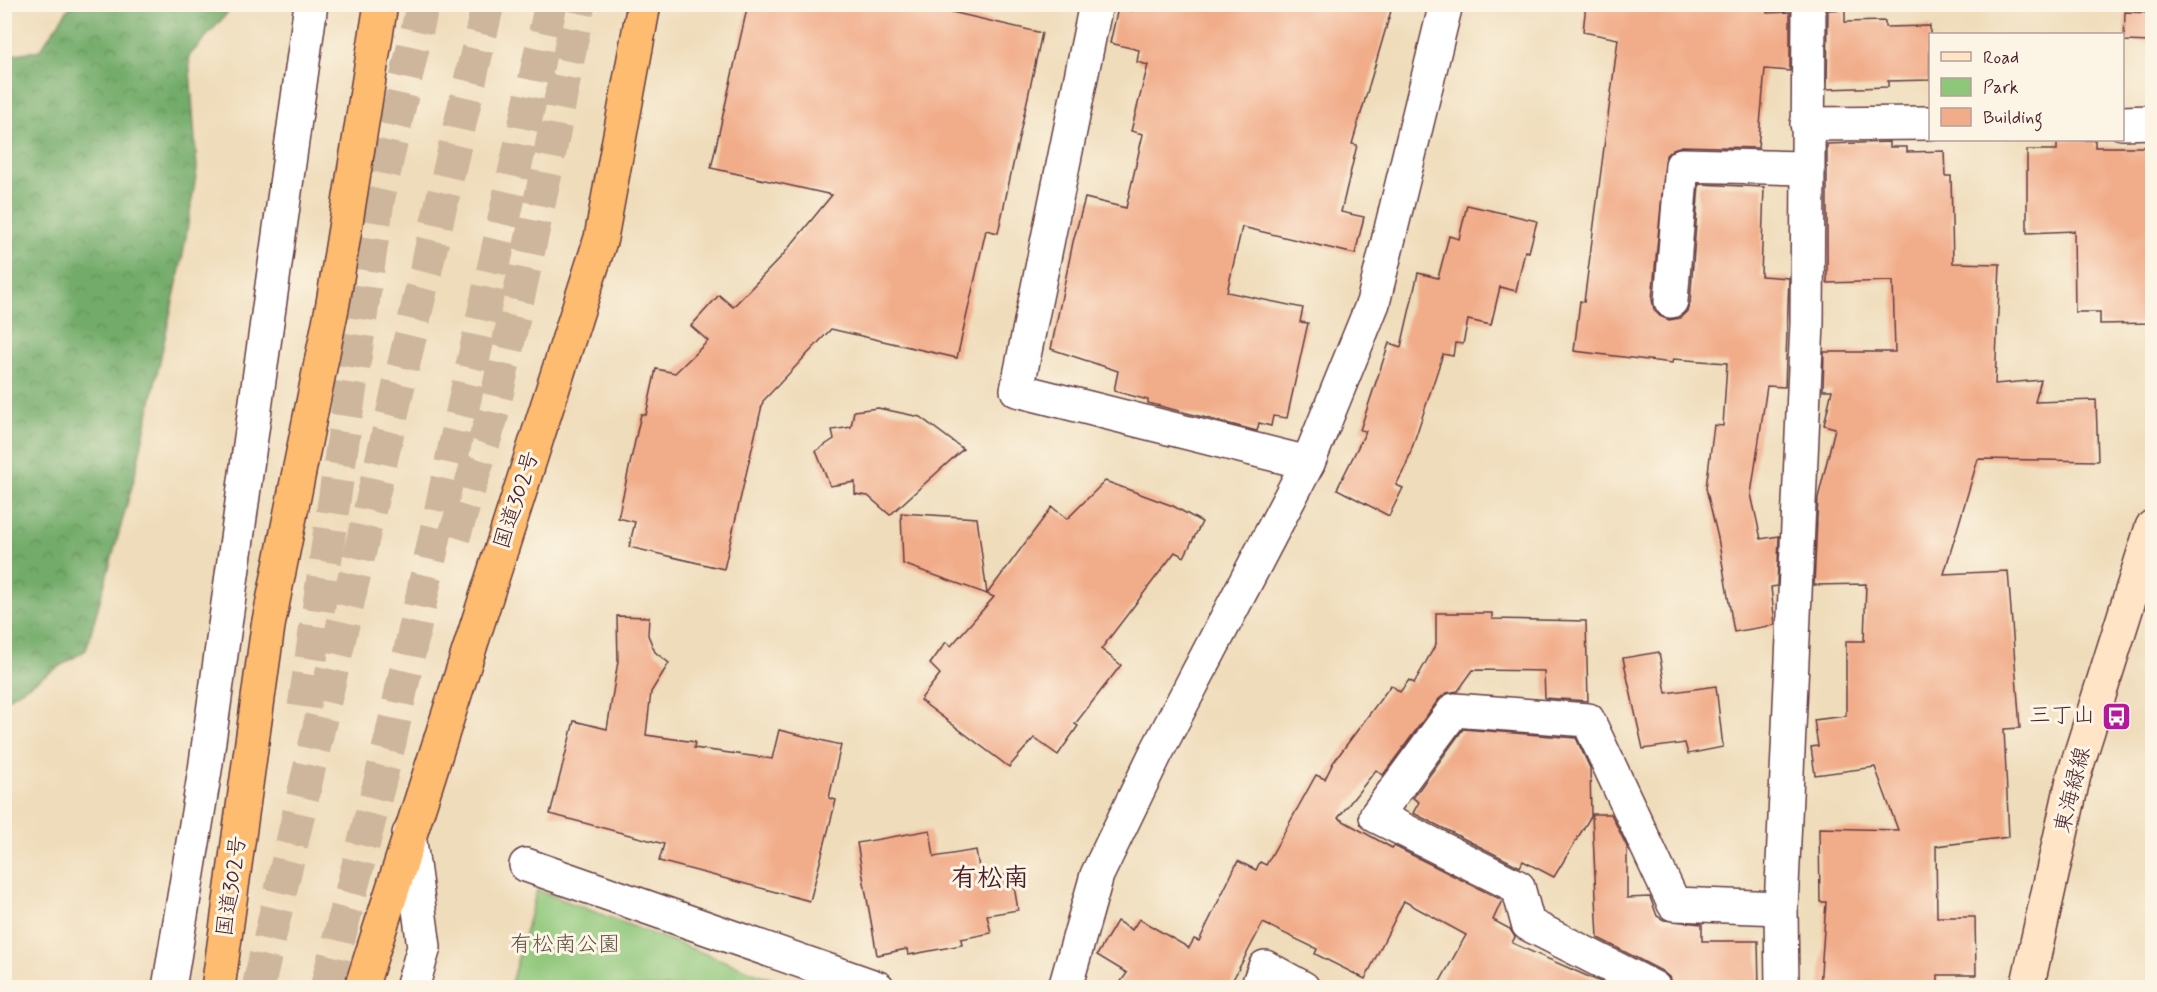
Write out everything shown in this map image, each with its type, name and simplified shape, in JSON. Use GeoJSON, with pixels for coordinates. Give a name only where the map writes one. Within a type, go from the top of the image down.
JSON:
{"type":"FeatureCollection","features":[{"type":"Feature","properties":{"kind":"highway","name":"国道302号"},"geometry":{"type":"LineString","coordinates":[[218,987],[268,626],[333,303],[381,4]]}},
{"type":"Feature","properties":{"kind":"highway","name":"国道302号"},"geometry":{"type":"LineString","coordinates":[[361,987],[601,238],[644,4]]}},
{"type":"Feature","properties":{"kind":"main road","name":"東海緑線"},"geometry":{"type":"LineString","coordinates":[[2027,987],[2074,776],[2152,526]]}},
{"type":"Feature","properties":{"kind":"street"},"geometry":{"type":"LineString","coordinates":[[169,987],[205,771],[311,4]]}},
{"type":"Feature","properties":{"kind":"street"},"geometry":{"type":"LineString","coordinates":[[1096,4],[1017,390],[1308,463]]}},
{"type":"Feature","properties":{"kind":"street"},"geometry":{"type":"LineString","coordinates":[[1065,987],[1097,875],[1155,755],[1308,463],[1373,303],[1446,4]]}},
{"type":"Feature","properties":{"kind":"street"},"geometry":{"type":"LineString","coordinates":[[1782,987],[1781,908],[1807,323],[1806,168],[1809,4]]}},
{"type":"Feature","properties":{"kind":"street"},"geometry":{"type":"LineString","coordinates":[[2124,123],[2152,122]]}},
{"type":"Feature","properties":{"kind":"street"},"geometry":{"type":"LineString","coordinates":[[1807,124],[1929,123]]}},
{"type":"Feature","properties":{"kind":"street"},"geometry":{"type":"LineString","coordinates":[[1671,301],[1682,165],[1806,168]]}},
{"type":"Feature","properties":{"kind":"street"},"geometry":{"type":"LineString","coordinates":[[1654,987],[1528,924],[1518,887],[1376,816],[1454,710],[1588,720],[1674,904],[1781,908]]}},
{"type":"Feature","properties":{"kind":"street"},"geometry":{"type":"LineString","coordinates":[[409,834],[424,946],[412,987]]}},
{"type":"Feature","properties":{"kind":"street"},"geometry":{"type":"LineString","coordinates":[[526,865],[878,987]]}},
{"type":"Feature","properties":{"kind":"street"},"geometry":{"type":"LineString","coordinates":[[1257,987],[1265,967],[1303,987]]}},
{"type":"Feature","properties":{"kind":"green space"},"geometry":{"type":"Polygon","coordinates":[[[71,5],[231,5],[231,9],[189,56],[197,169],[182,260],[134,479],[86,650],[5,700],[5,56],[40,50],[71,5]]]}},
{"type":"Feature","properties":{"kind":"green space","name":"有松南公園"},"geometry":{"type":"Polygon","coordinates":[[[537,890],[793,987],[510,987],[537,890]]]}},
{"type":"Feature","properties":{"kind":"building"},"geometry":{"type":"Polygon","coordinates":[[[748,4],[917,4],[1042,33],[998,233],[986,230],[957,358],[831,329],[763,401],[724,569],[629,547],[635,522],[618,518],[641,414],[646,415],[656,369],[675,373],[708,341],[691,326],[719,295],[733,307],[782,256],[832,195],[711,168],[748,4]]]}},
{"type":"Feature","properties":{"kind":"building"},"geometry":{"type":"Polygon","coordinates":[[[1134,4],[1393,4],[1352,144],[1357,145],[1341,212],[1364,217],[1355,254],[1242,227],[1227,292],[1303,308],[1300,322],[1308,323],[1287,418],[1273,416],[1271,426],[1259,423],[1257,431],[1148,403],[1148,400],[1114,391],[1118,371],[1051,349],[1073,242],[1085,198],[1126,208],[1143,134],[1131,131],[1148,65],[1137,62],[1139,50],[1110,43],[1118,8],[1132,11],[1134,4]]]}},
{"type":"Feature","properties":{"kind":"building"},"geometry":{"type":"Polygon","coordinates":[[[1586,4],[1747,4],[1767,7],[1767,13],[1790,12],[1790,71],[1765,69],[1758,148],[1682,146],[1666,155],[1652,299],[1654,310],[1669,320],[1680,318],[1687,311],[1690,303],[1699,184],[1764,187],[1761,276],[1789,278],[1785,387],[1767,386],[1751,494],[1761,539],[1779,536],[1777,586],[1771,587],[1775,625],[1734,632],[1718,538],[1706,488],[1714,425],[1723,426],[1727,363],[1673,359],[1672,363],[1574,351],[1580,301],[1584,302],[1618,39],[1583,32],[1586,4]]]}},
{"type":"Feature","properties":{"kind":"building"},"geometry":{"type":"Polygon","coordinates":[[[1845,9],[1845,22],[1885,21],[1885,27],[1930,26],[1929,80],[1888,81],[1888,87],[1827,89],[1828,10],[1845,9]]]}},
{"type":"Feature","properties":{"kind":"building"},"geometry":{"type":"Polygon","coordinates":[[[2125,12],[2152,13],[2152,42],[2124,41],[2125,12]]]}},
{"type":"Feature","properties":{"kind":"building"},"geometry":{"type":"Polygon","coordinates":[[[2057,141],[2095,141],[2095,147],[2152,147],[2152,323],[2100,324],[2100,312],[2075,312],[2074,231],[2027,233],[2027,150],[2057,150],[2057,141]]]}},
{"type":"Feature","properties":{"kind":"building"},"geometry":{"type":"Polygon","coordinates":[[[1890,142],[1890,147],[1907,147],[1907,152],[1944,151],[1945,176],[1951,176],[1953,263],[2000,264],[1995,384],[2041,380],[2035,402],[2096,400],[2098,461],[1978,459],[1944,574],[2008,571],[2020,728],[2004,729],[2009,837],[1936,846],[1937,917],[1975,917],[1976,975],[1938,975],[1938,987],[1820,987],[1826,902],[1820,902],[1819,828],[1898,830],[1875,767],[1815,775],[1811,747],[1818,746],[1814,720],[1846,716],[1846,641],[1864,641],[1866,584],[1814,585],[1818,498],[1835,428],[1824,425],[1832,390],[1823,390],[1824,352],[1895,352],[1893,281],[1827,283],[1827,144],[1890,142]]]}},
{"type":"Feature","properties":{"kind":"building"},"geometry":{"type":"Polygon","coordinates":[[[1467,205],[1537,221],[1529,252],[1525,251],[1516,291],[1500,287],[1491,325],[1468,320],[1463,344],[1455,343],[1453,356],[1443,354],[1406,466],[1396,485],[1403,488],[1389,516],[1337,489],[1366,431],[1360,430],[1389,343],[1401,347],[1418,273],[1438,278],[1449,236],[1459,239],[1467,205]]]}},
{"type":"Feature","properties":{"kind":"building"},"geometry":{"type":"Polygon","coordinates":[[[878,408],[920,417],[963,449],[890,515],[868,496],[855,494],[855,482],[830,486],[816,451],[834,439],[832,430],[851,427],[854,411],[878,408]]]}},
{"type":"Feature","properties":{"kind":"building"},"geometry":{"type":"Polygon","coordinates":[[[1105,481],[1173,506],[1202,522],[1184,557],[1175,552],[1101,649],[1121,665],[1075,724],[1078,726],[1058,755],[1034,738],[1009,767],[920,700],[940,674],[930,664],[946,642],[951,646],[994,597],[987,594],[1052,507],[1067,519],[1105,481]]]}},
{"type":"Feature","properties":{"kind":"building"},"geometry":{"type":"Polygon","coordinates":[[[901,513],[977,518],[987,594],[903,564],[901,513]]]}},
{"type":"Feature","properties":{"kind":"building"},"geometry":{"type":"Polygon","coordinates":[[[1436,613],[1492,613],[1492,619],[1586,621],[1588,701],[1545,698],[1544,671],[1473,670],[1458,691],[1447,693],[1439,699],[1383,775],[1376,770],[1338,818],[1392,848],[1394,846],[1502,900],[1493,920],[1510,929],[1515,937],[1512,943],[1612,987],[1437,987],[1466,935],[1404,901],[1365,979],[1315,954],[1317,949],[1263,923],[1229,987],[1117,987],[1127,973],[1097,955],[1117,921],[1132,930],[1139,919],[1189,948],[1194,939],[1199,941],[1238,861],[1256,870],[1260,862],[1266,865],[1316,775],[1325,779],[1333,763],[1391,685],[1400,692],[1409,680],[1414,683],[1436,644],[1436,613]]]}},
{"type":"Feature","properties":{"kind":"building"},"geometry":{"type":"Polygon","coordinates":[[[617,616],[649,617],[648,635],[655,652],[669,663],[651,692],[646,735],[695,742],[694,748],[772,759],[779,730],[841,745],[829,798],[836,800],[810,901],[659,861],[664,844],[550,814],[574,721],[607,729],[618,661],[617,616]]]}},
{"type":"Feature","properties":{"kind":"building"},"geometry":{"type":"Polygon","coordinates":[[[1659,652],[1666,693],[1716,686],[1723,747],[1688,754],[1685,743],[1643,749],[1623,658],[1659,652]]]}},
{"type":"Feature","properties":{"kind":"building"},"geometry":{"type":"Polygon","coordinates":[[[1463,729],[1576,738],[1590,768],[1591,816],[1554,877],[1523,861],[1520,867],[1413,813],[1419,802],[1413,798],[1463,729]]]}},
{"type":"Feature","properties":{"kind":"building"},"geometry":{"type":"Polygon","coordinates":[[[1592,814],[1611,814],[1627,847],[1627,898],[1650,897],[1657,916],[1664,920],[1702,924],[1702,941],[1758,941],[1759,987],[1673,987],[1670,978],[1662,971],[1598,938],[1592,814]]]}},
{"type":"Feature","properties":{"kind":"building"},"geometry":{"type":"Polygon","coordinates":[[[930,830],[934,857],[976,850],[981,879],[1012,874],[1018,910],[987,915],[991,933],[961,939],[962,945],[908,955],[907,949],[877,955],[857,843],[930,830]]]}},
{"type":"Feature","properties":{"kind":"tunnel"},"geometry":{"type":"LineString","coordinates":[[304,707],[378,201],[423,4]]}},
{"type":"Feature","properties":{"kind":"tunnel"},"geometry":{"type":"LineString","coordinates":[[258,988],[488,4]]}},
{"type":"Feature","properties":{"kind":"tunnel"},"geometry":{"type":"LineString","coordinates":[[326,988],[390,742],[551,4]]}},
{"type":"Feature","properties":{"kind":"tunnel"},"geometry":{"type":"LineString","coordinates":[[454,537],[492,417],[546,173],[579,4]]}},
{"type":"Feature","properties":{"kind":"place","name":"三丁山"},"geometry":{"type":"Point","coordinates":[2116,716]}},
{"type":"Feature","properties":{"kind":"district","name":"有松南"},"geometry":{"type":"Point","coordinates":[990,879]}}]}
